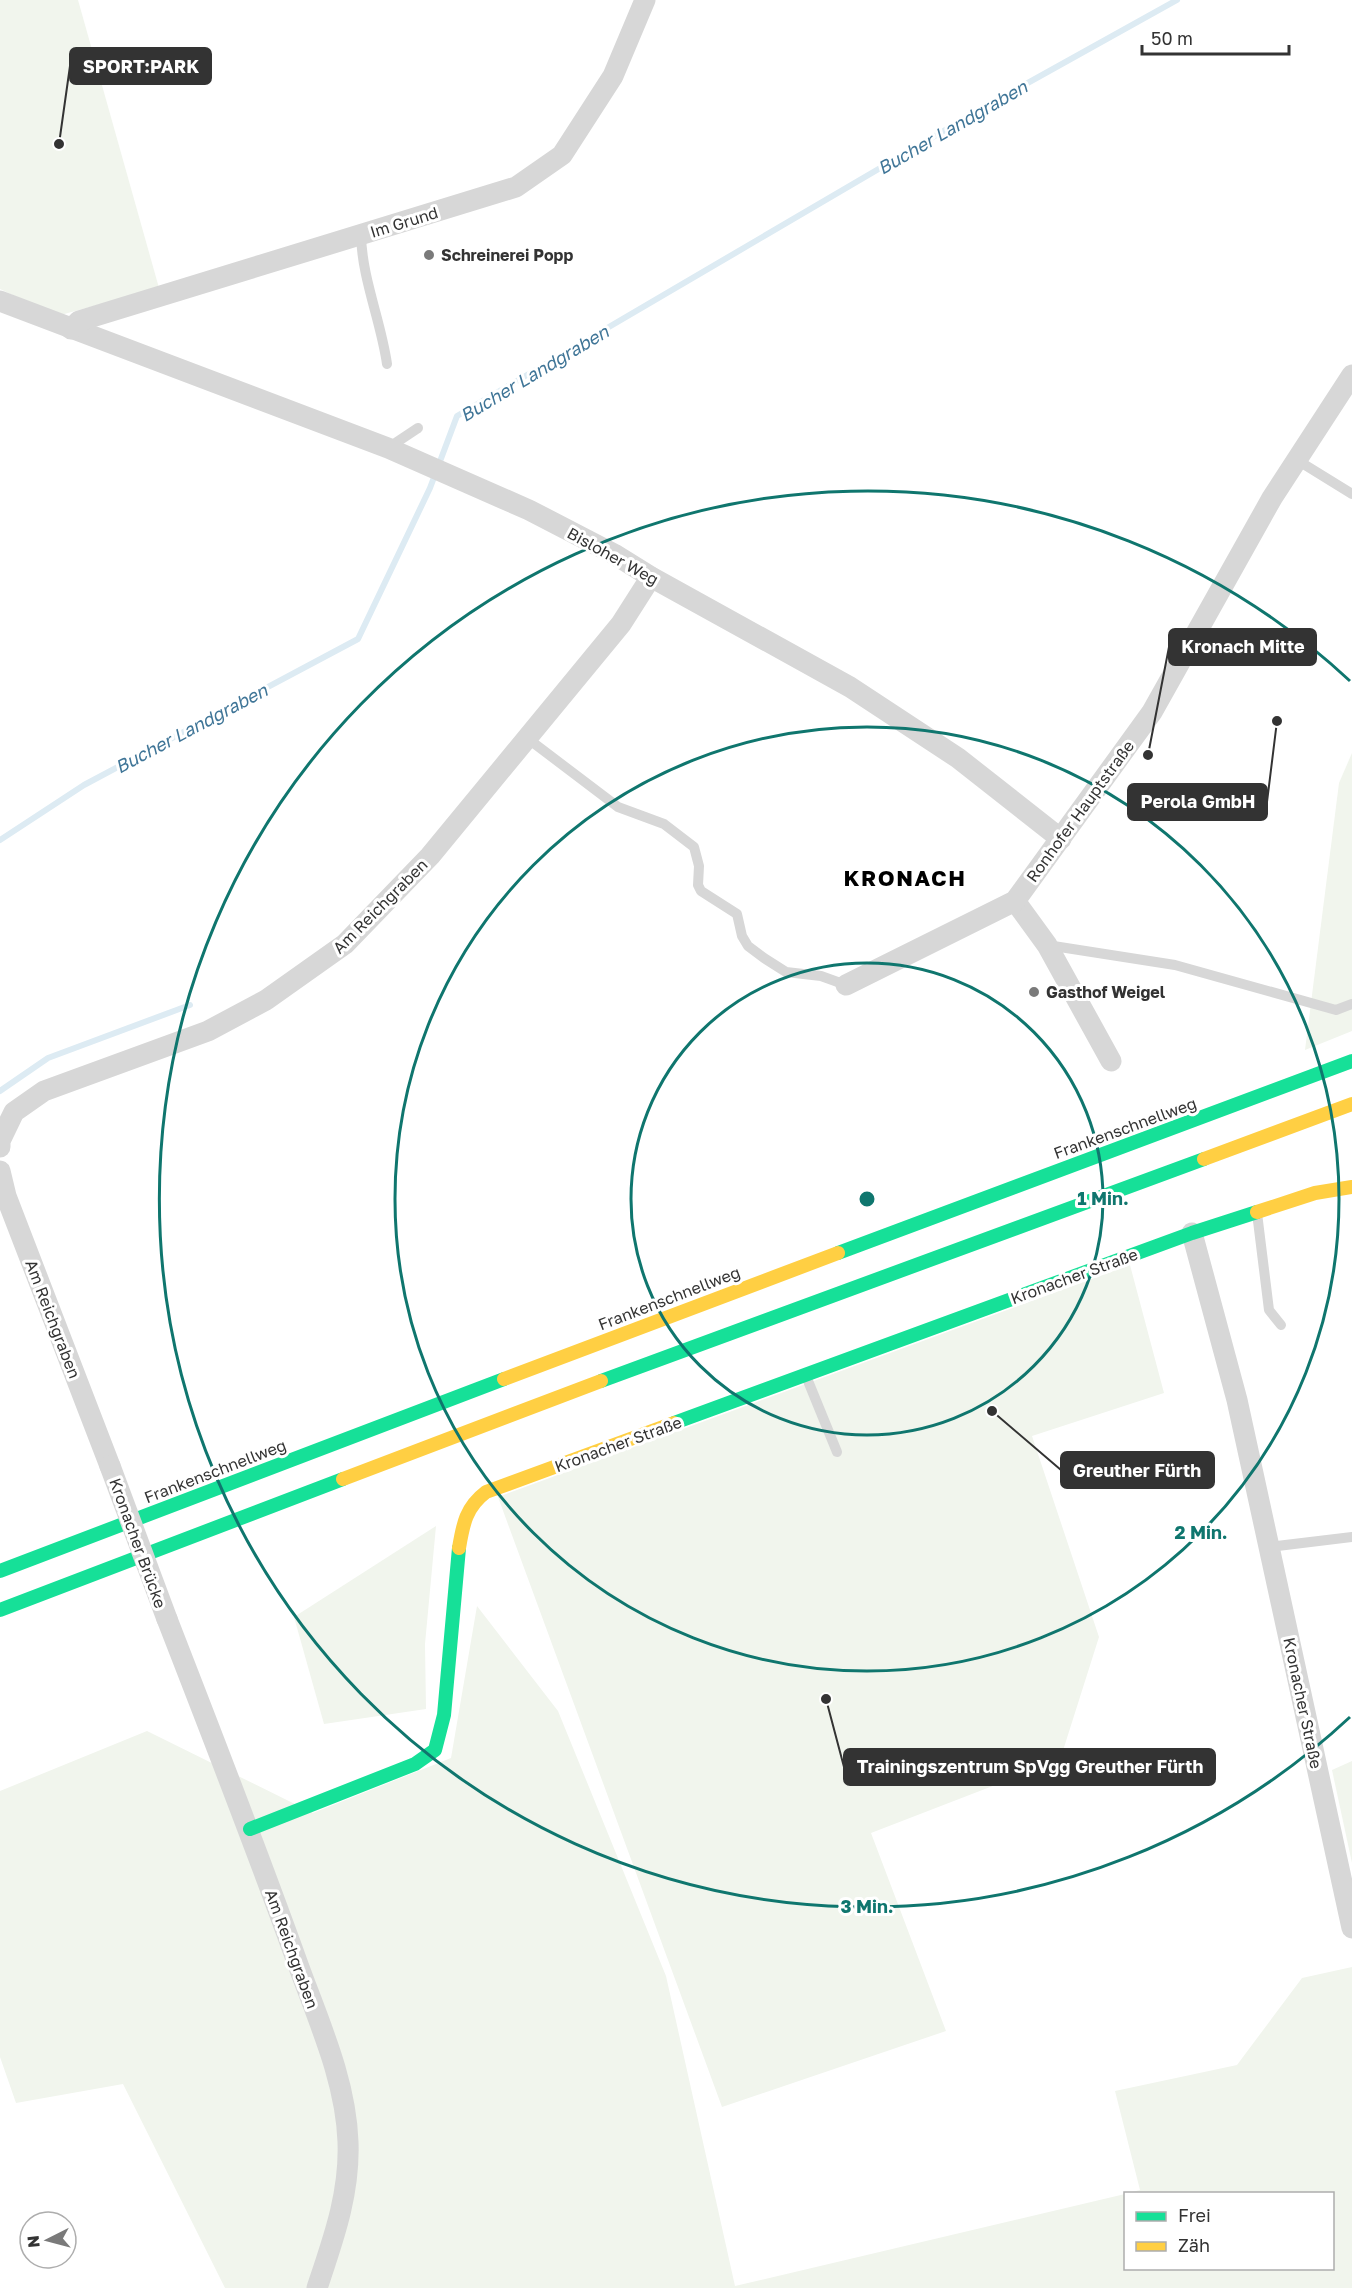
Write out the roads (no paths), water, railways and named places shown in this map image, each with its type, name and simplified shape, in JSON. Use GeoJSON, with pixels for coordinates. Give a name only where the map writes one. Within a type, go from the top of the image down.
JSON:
{"type":"FeatureCollection","features":[{"type":"Feature","properties":{"kind":"main road","name":"Frankenschnellweg"},"geometry":{"type":"LineString","coordinates":[[0,1571],[678,1313],[1352,1061]]}},
{"type":"Feature","properties":{"kind":"main road"},"geometry":{"type":"LineString","coordinates":[[0,1610],[573,1391],[1352,1104]]}},
{"type":"Feature","properties":{"kind":"main road","name":"Kronacher Straße"},"geometry":{"type":"LineString","coordinates":[[250,1829],[415,1764],[435,1750],[444,1715],[458,1551],[465,1515],[474,1501],[486,1492],[1192,1233],[1315,1193],[1352,1187]]}},
{"type":"Feature","properties":{"kind":"street","name":"Im Grund"},"geometry":{"type":"LineString","coordinates":[[71,329],[79,321],[516,187],[562,155],[613,76],[645,0]]}},
{"type":"Feature","properties":{"kind":"street","name":"Bisloher Weg"},"geometry":{"type":"LineString","coordinates":[[0,302],[388,447],[449,473],[614,554],[651,577],[850,687],[958,758],[1061,839]]}},
{"type":"Feature","properties":{"kind":"street","name":"Ronhofer Hauptstraße"},"geometry":{"type":"LineString","coordinates":[[846,985],[1015,901],[1152,712],[1272,498],[1352,375]]}},
{"type":"Feature","properties":{"kind":"street","name":"Am Reichgraben"},"geometry":{"type":"LineString","coordinates":[[0,1147],[0,1141],[14,1112],[44,1091],[208,1031],[266,1000],[345,944],[430,856],[621,624],[651,577]]}},
{"type":"Feature","properties":{"kind":"street"},"geometry":{"type":"LineString","coordinates":[[1015,901],[1047,945],[1111,1061]]}},
{"type":"Feature","properties":{"kind":"street","name":"Am Reichgraben"},"geometry":{"type":"LineString","coordinates":[[0,1171],[6,1196],[110,1466]]}},
{"type":"Feature","properties":{"kind":"street","name":"Kronacher Straße"},"geometry":{"type":"LineString","coordinates":[[1192,1233],[1237,1400],[1352,1928]]}},
{"type":"Feature","properties":{"kind":"street","name":"Kronacher Brücke"},"geometry":{"type":"LineString","coordinates":[[110,1466],[167,1619]]}},
{"type":"Feature","properties":{"kind":"street","name":"Am Reichgraben"},"geometry":{"type":"LineString","coordinates":[[167,1619],[250,1829],[344,2100],[348,2142],[348,2182],[340,2220],[317,2288]]}},
{"type":"Feature","properties":{"kind":"lane"},"geometry":{"type":"LineString","coordinates":[[361,235],[361,254],[383,336],[387,364]]}},
{"type":"Feature","properties":{"kind":"lane"},"geometry":{"type":"LineString","coordinates":[[388,447],[418,428]]}},
{"type":"Feature","properties":{"kind":"lane"},"geometry":{"type":"LineString","coordinates":[[1297,460],[1352,494]]}},
{"type":"Feature","properties":{"kind":"lane"},"geometry":{"type":"LineString","coordinates":[[527,738],[618,807],[664,825],[694,847],[699,866],[698,885],[701,891],[737,914],[742,936],[748,946],[786,972],[822,976],[846,985]]}},
{"type":"Feature","properties":{"kind":"lane"},"geometry":{"type":"LineString","coordinates":[[1047,945],[1175,965],[1336,1010],[1352,1004]]}},
{"type":"Feature","properties":{"kind":"lane"},"geometry":{"type":"LineString","coordinates":[[1257,1212],[1269,1310],[1281,1324]]}},
{"type":"Feature","properties":{"kind":"lane"},"geometry":{"type":"LineString","coordinates":[[806,1376],[837,1452]]}},
{"type":"Feature","properties":{"kind":"lane"},"geometry":{"type":"LineString","coordinates":[[1269,1547],[1352,1537]]}},
{"type":"Feature","properties":{"kind":"waterway","name":"Bucher Landgraben"},"geometry":{"type":"LineString","coordinates":[[0,840],[84,785],[358,639],[430,488],[457,416],[981,109],[1177,0]]}},
{"type":"Feature","properties":{"kind":"waterway"},"geometry":{"type":"LineString","coordinates":[[0,1091],[48,1058],[190,1005]]}},
{"type":"Feature","properties":{"kind":"place","name":"SPORT:PARK"},"geometry":{"type":"Point","coordinates":[59,144]}},
{"type":"Feature","properties":{"kind":"place","name":"Schreinerei Popp"},"geometry":{"type":"Point","coordinates":[429,255]}},
{"type":"Feature","properties":{"kind":"place","name":"Perola GmbH"},"geometry":{"type":"Point","coordinates":[1277,721]}},
{"type":"Feature","properties":{"kind":"place","name":"Kronach Mitte"},"geometry":{"type":"Point","coordinates":[1148,755]}},
{"type":"Feature","properties":{"kind":"place","name":"Gasthof Weigel"},"geometry":{"type":"Point","coordinates":[1034,992]}},
{"type":"Feature","properties":{"kind":"place","name":"Greuther Fürth"},"geometry":{"type":"Point","coordinates":[992,1411]}},
{"type":"Feature","properties":{"kind":"place","name":"Trainingszentrum SpVgg Greuther Fürth"},"geometry":{"type":"Point","coordinates":[826,1699]}},
{"type":"Feature","properties":{"kind":"district","name":"KRONACH"},"geometry":{"type":"Point","coordinates":[905,877]}}]}
